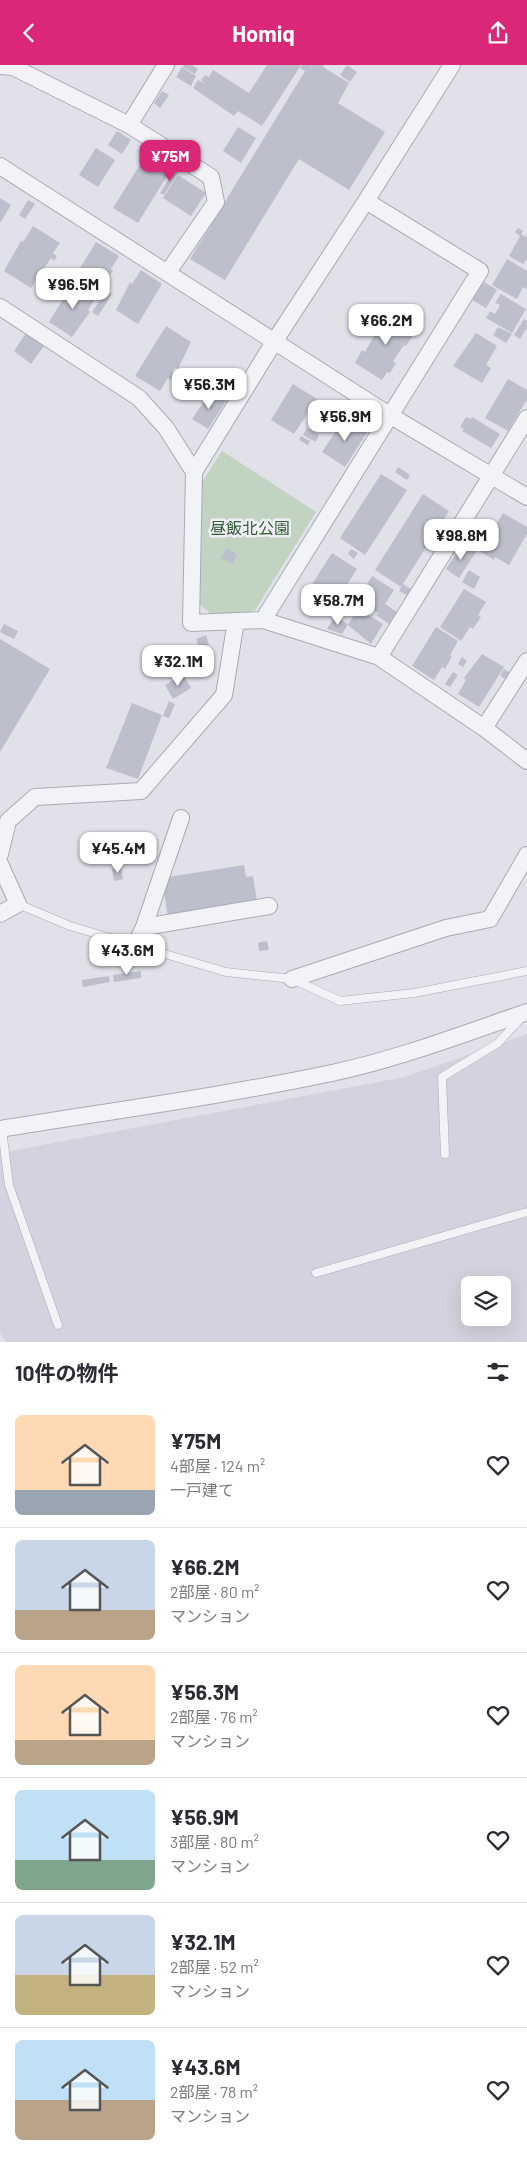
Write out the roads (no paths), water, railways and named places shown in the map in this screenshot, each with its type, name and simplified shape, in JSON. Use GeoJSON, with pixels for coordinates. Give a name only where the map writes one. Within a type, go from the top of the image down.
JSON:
{"type":"FeatureCollection","features":[{"type":"Feature","properties":{"kind":"street"},"geometry":{"type":"LineString","coordinates":[[129,125],[166,65]]}},
{"type":"Feature","properties":{"kind":"street"},"geometry":{"type":"LineString","coordinates":[[452,65],[274,342],[194,472],[191,623],[263,620],[378,657],[484,728],[527,761]]}},
{"type":"Feature","properties":{"kind":"street"},"geometry":{"type":"LineString","coordinates":[[0,66],[13,67],[129,125],[211,177],[216,202],[168,272]]}},
{"type":"Feature","properties":{"kind":"street"},"geometry":{"type":"LineString","coordinates":[[0,166],[391,416],[527,497]]}},
{"type":"Feature","properties":{"kind":"street"},"geometry":{"type":"LineString","coordinates":[[263,620],[480,271],[366,201]]}},
{"type":"Feature","properties":{"kind":"street"},"geometry":{"type":"LineString","coordinates":[[0,307],[139,398],[166,428],[194,472]]}},
{"type":"Feature","properties":{"kind":"street"},"geometry":{"type":"LineString","coordinates":[[378,657],[527,418]]}},
{"type":"Feature","properties":{"kind":"street"},"geometry":{"type":"LineString","coordinates":[[0,854],[8,821],[35,797],[141,791],[224,695],[236,621]]}},
{"type":"Feature","properties":{"kind":"street"},"geometry":{"type":"LineString","coordinates":[[484,728],[527,661]]}},
{"type":"Feature","properties":{"kind":"street"},"geometry":{"type":"LineString","coordinates":[[135,945],[144,927],[181,818]]}},
{"type":"Feature","properties":{"kind":"street"},"geometry":{"type":"LineString","coordinates":[[292,979],[446,928],[490,919],[527,855]]}},
{"type":"Feature","properties":{"kind":"street"},"geometry":{"type":"LineString","coordinates":[[0,864],[18,904],[0,914]]}},
{"type":"Feature","properties":{"kind":"street"},"geometry":{"type":"LineString","coordinates":[[144,927],[268,906]]}},
{"type":"Feature","properties":{"kind":"street"},"geometry":{"type":"LineString","coordinates":[[1,1128],[133,1108],[333,1073],[419,1049],[527,1012]]}},
{"type":"Feature","properties":{"kind":"lane"},"geometry":{"type":"LineString","coordinates":[[18,904],[70,926],[226,972],[292,979],[340,1001],[414,993],[527,971]]}},
{"type":"Feature","properties":{"kind":"lane"},"geometry":{"type":"LineString","coordinates":[[445,1153],[442,1077],[498,1043],[527,1012]]}},
{"type":"Feature","properties":{"kind":"lane"},"geometry":{"type":"LineString","coordinates":[[1,1128],[9,1185],[58,1325]]}},
{"type":"Feature","properties":{"kind":"lane"},"geometry":{"type":"LineString","coordinates":[[316,1273],[527,1212]]}},
{"type":"Feature","properties":{"kind":"park label","name":"昼飯北公園"},"geometry":{"type":"Point","coordinates":[250,527]}}]}
